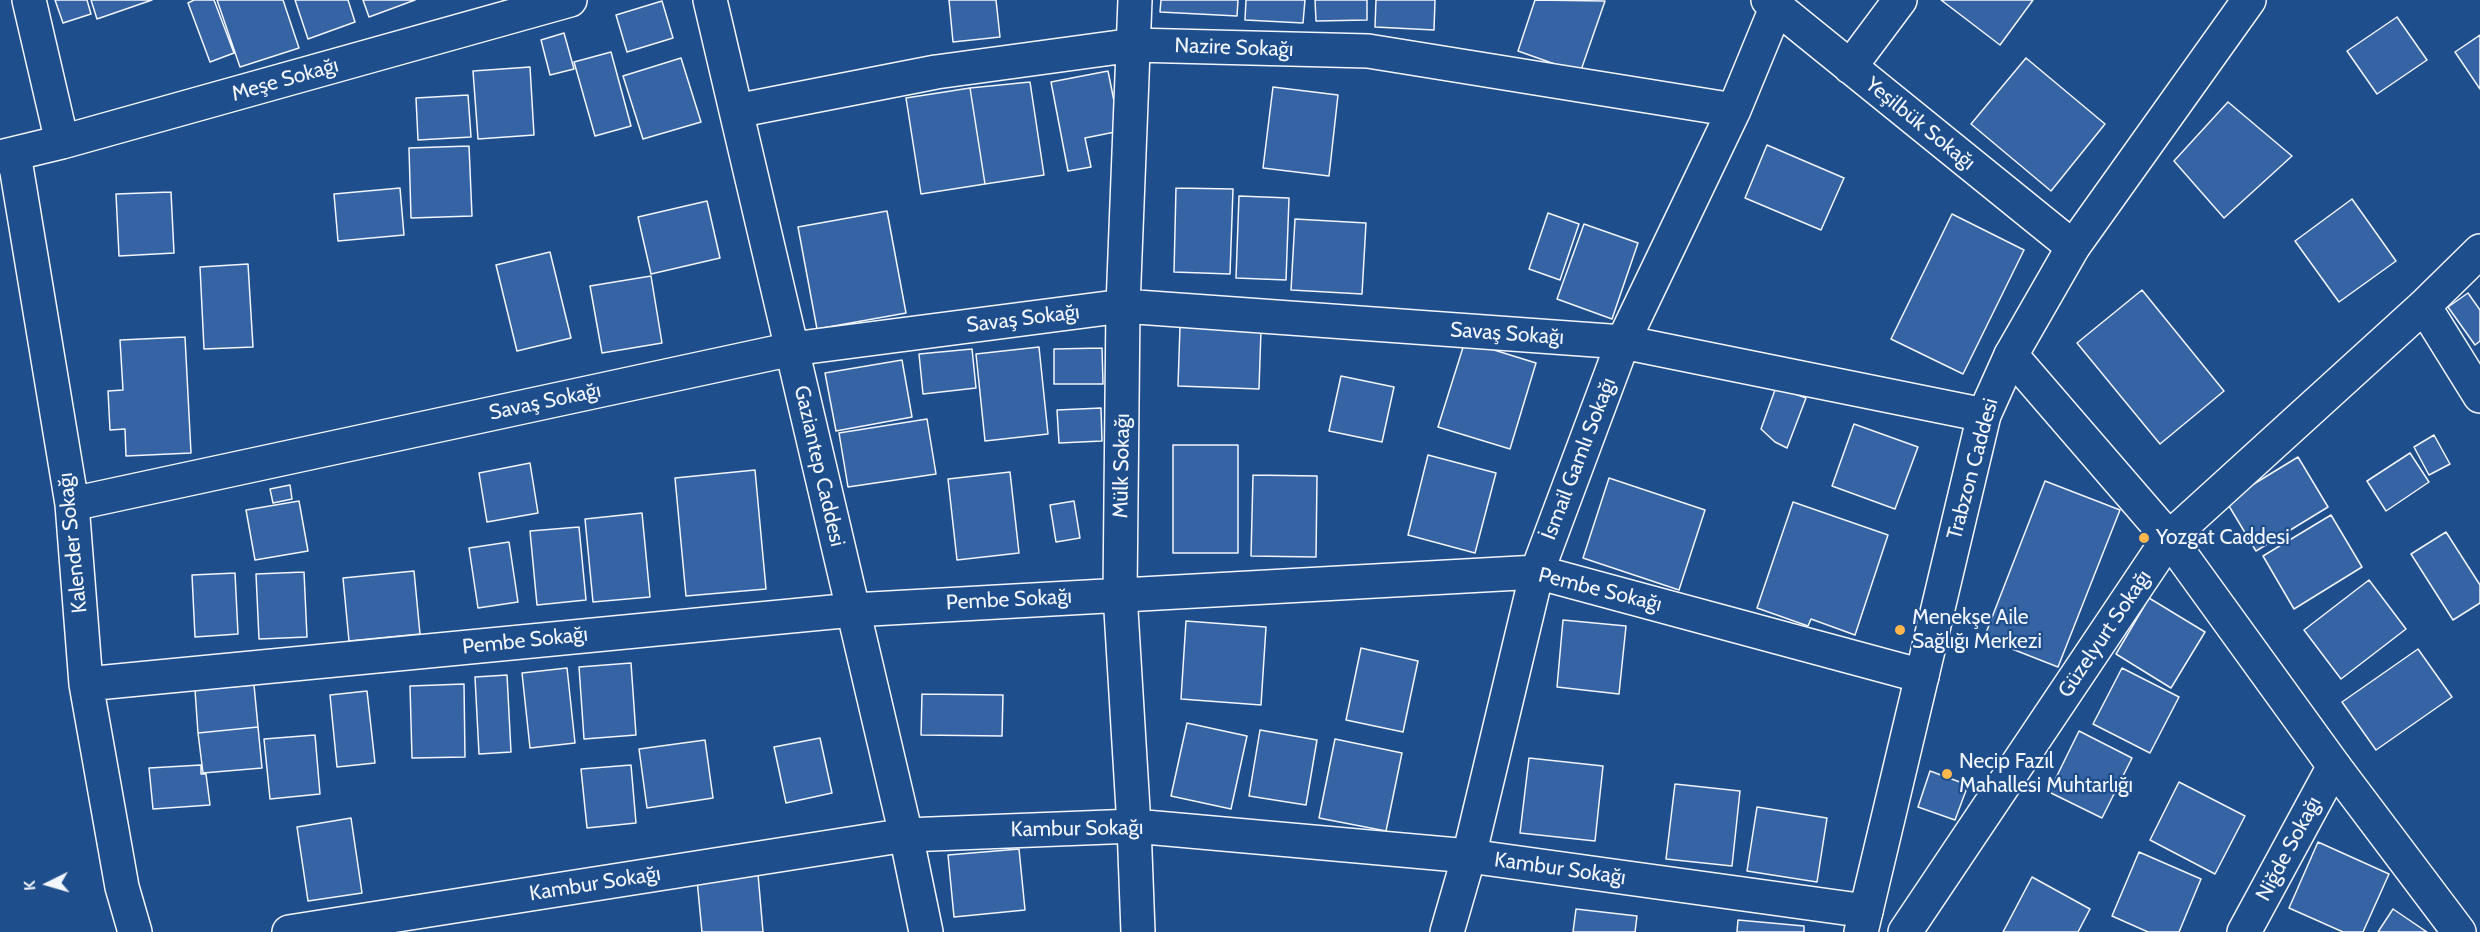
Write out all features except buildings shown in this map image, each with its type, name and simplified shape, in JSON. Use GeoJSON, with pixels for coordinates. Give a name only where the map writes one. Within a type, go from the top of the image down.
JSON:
{"type":"FeatureCollection","features":[{"type":"Feature","properties":{"kind":"street"},"geometry":{"type":"LineString","coordinates":[[29,0],[62,142]]}},
{"type":"Feature","properties":{"kind":"street","name":"Meşe Sokağı"},"geometry":{"type":"LineString","coordinates":[[7,155],[62,142],[570,0]]}},
{"type":"Feature","properties":{"kind":"street","name":"Gaziantep Caddesi"},"geometry":{"type":"LineString","coordinates":[[710,0],[906,835],[926,932]]}},
{"type":"Feature","properties":{"kind":"street","name":"Mülk Sokağı"},"geometry":{"type":"LineString","coordinates":[[1135,0],[1124,306],[1120,594],[1138,932]]}},
{"type":"Feature","properties":{"kind":"street"},"geometry":{"type":"LineString","coordinates":[[1850,67],[1900,0]]}},
{"type":"Feature","properties":{"kind":"street","name":"Trabzon Caddesi"},"geometry":{"type":"LineString","coordinates":[[1864,922],[1984,415],[2011,355],[2073,247],[2249,0]]}},
{"type":"Feature","properties":{"kind":"street","name":"Yeşilbük Sokağı"},"geometry":{"type":"LineString","coordinates":[[1772,4],[2073,247]]}},
{"type":"Feature","properties":{"kind":"street","name":"İsmail Gamlı Sokağı"},"geometry":{"type":"LineString","coordinates":[[1447,932],[1469,856],[1537,572],[1623,342],[1734,110],[1772,4]]}},
{"type":"Feature","properties":{"kind":"street","name":"Nazire Sokağı"},"geometry":{"type":"LineString","coordinates":[[736,111],[936,72],[1134,45],[1368,51],[1734,110]]}},
{"type":"Feature","properties":{"kind":"street","name":"Kalender Sokağı"},"geometry":{"type":"LineString","coordinates":[[7,155],[72,504],[86,684],[122,886],[135,932]]}},
{"type":"Feature","properties":{"kind":"street","name":"Güzelyurt Sokağı"},"geometry":{"type":"LineString","coordinates":[[1905,932],[2169,538],[2424,306],[2480,251]]}},
{"type":"Feature","properties":{"kind":"street","name":"Savaş Sokağı"},"geometry":{"type":"LineString","coordinates":[[72,504],[792,348],[1124,306],[1623,342],[1984,415]]}},
{"type":"Feature","properties":{"kind":"street"},"geometry":{"type":"LineString","coordinates":[[2424,306],[2480,396]]}},
{"type":"Feature","properties":{"kind":"street"},"geometry":{"type":"LineString","coordinates":[[2011,355],[2169,538],[2334,766],[2459,932]]}},
{"type":"Feature","properties":{"kind":"street","name":"Pembe Sokağı"},"geometry":{"type":"LineString","coordinates":[[86,684],[853,610],[1537,572],[1922,676]]}},
{"type":"Feature","properties":{"kind":"street","name":"Niğde Sokağı"},"geometry":{"type":"LineString","coordinates":[[2244,932],[2334,766]]}},
{"type":"Feature","properties":{"kind":"street","name":"Kambur Sokağı"},"geometry":{"type":"LineString","coordinates":[[289,932],[906,835],[1134,826],[1469,856],[1864,922]]}},
{"type":"Feature","properties":{"kind":"place","name":"Yozgat Caddesi"},"geometry":{"type":"Point","coordinates":[2144,538]}},
{"type":"Feature","properties":{"kind":"place","name":"Menekşe Aile Sağlığı Merkezi"},"geometry":{"type":"Point","coordinates":[1900,630]}},
{"type":"Feature","properties":{"kind":"place","name":"Necip Fazıl Mahallesi Muhtarlığı"},"geometry":{"type":"Point","coordinates":[1947,774]}}]}
